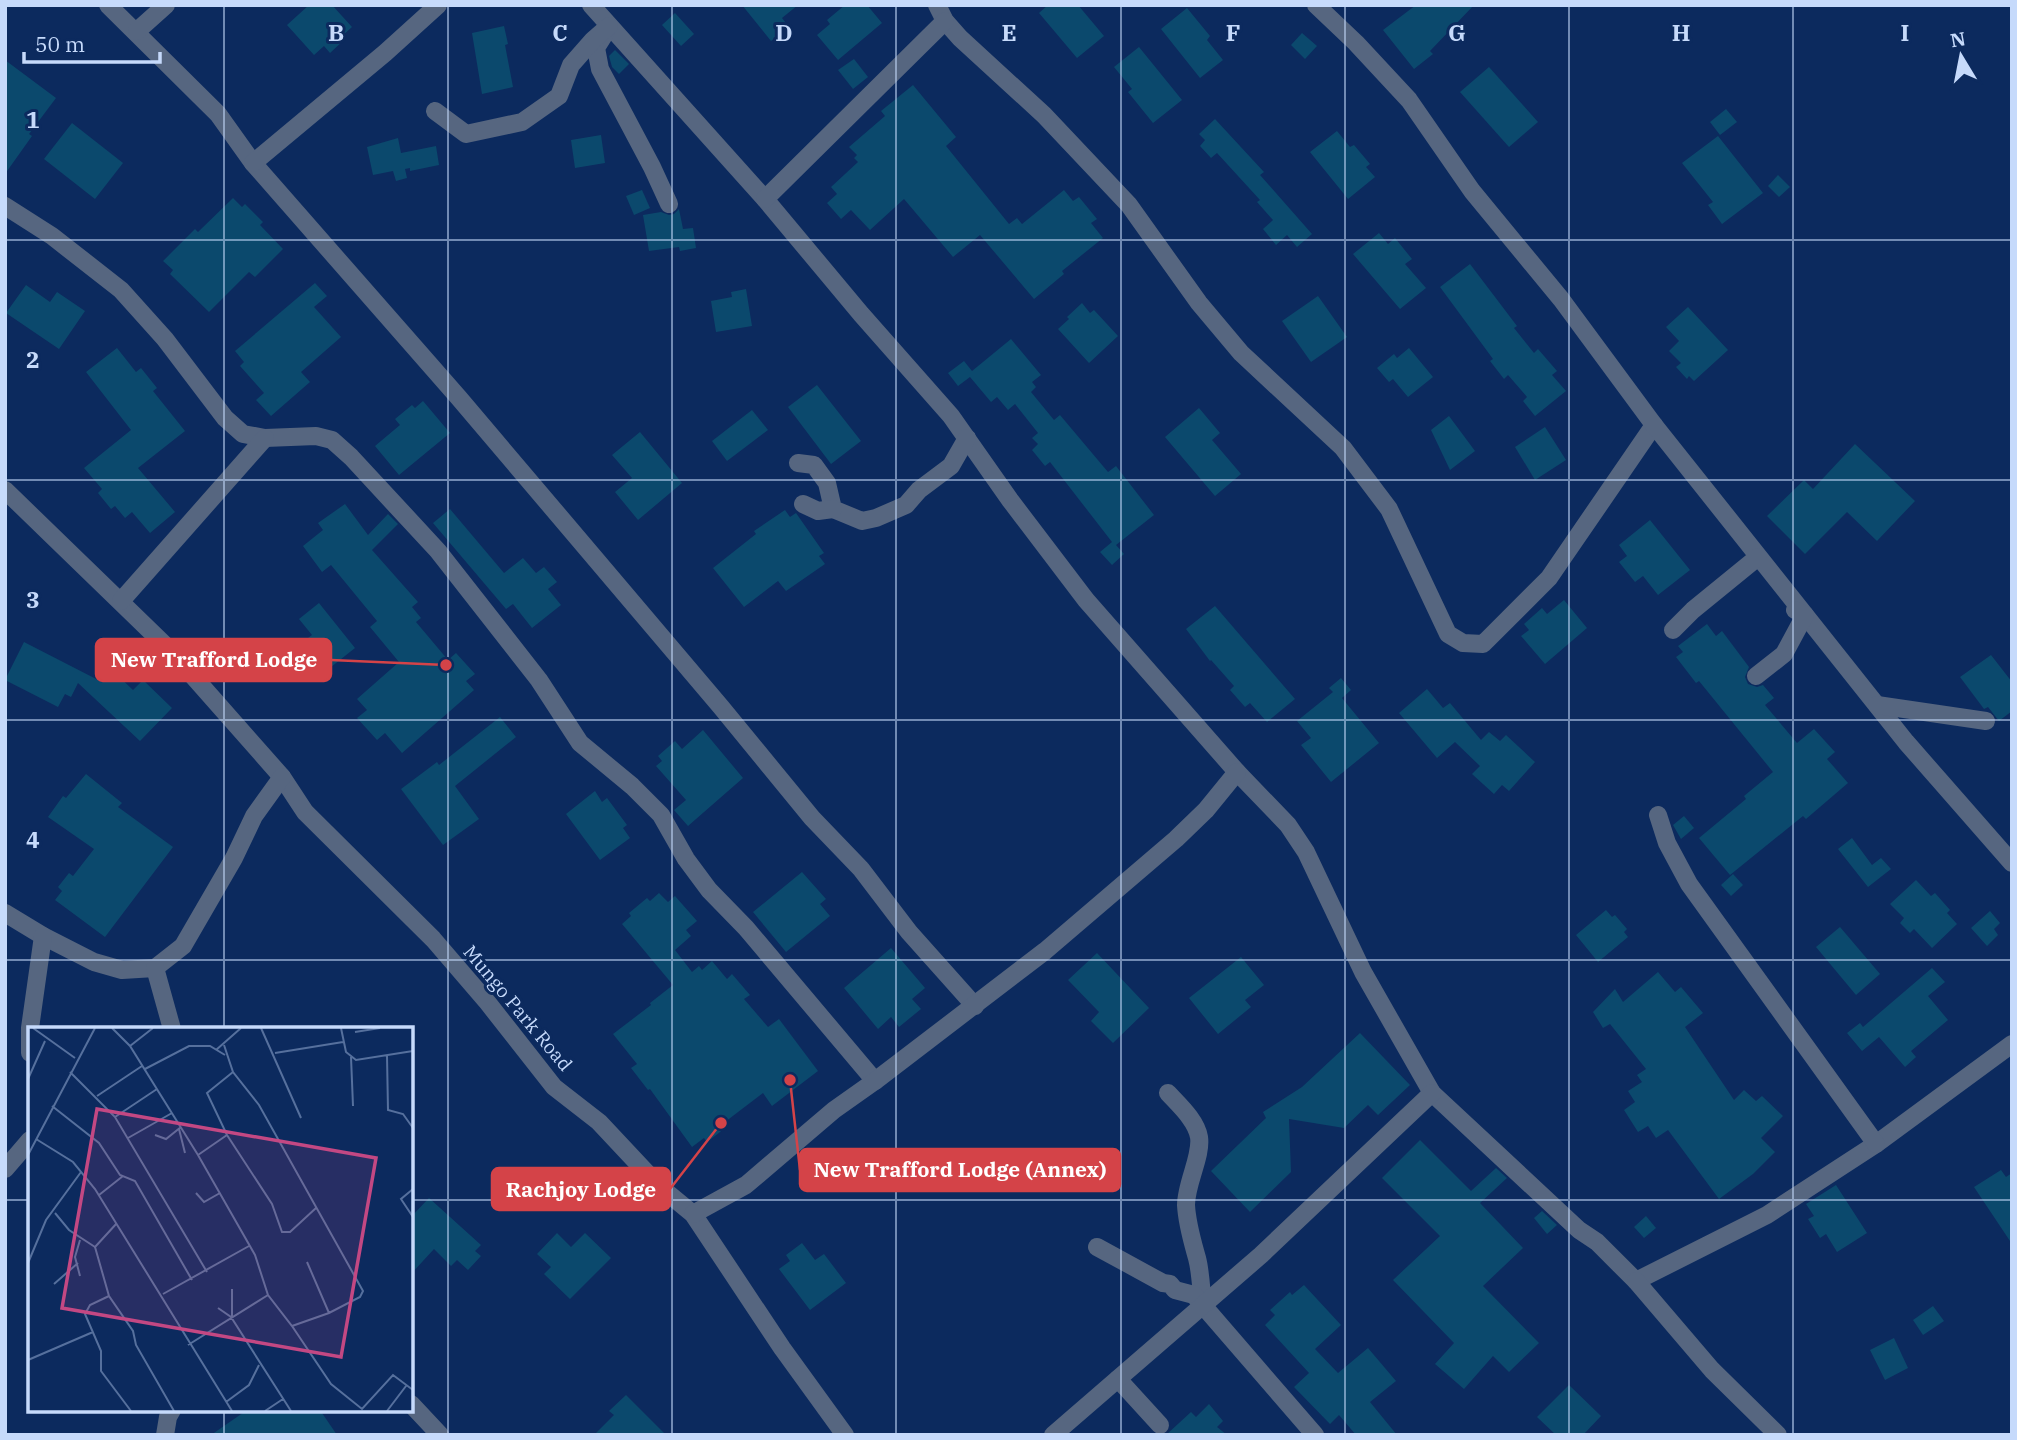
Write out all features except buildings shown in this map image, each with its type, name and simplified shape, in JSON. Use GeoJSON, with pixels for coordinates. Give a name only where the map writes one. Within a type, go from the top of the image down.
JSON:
{"type":"FeatureCollection","features":[{"type":"Feature","properties":{"kind":"street"},"geometry":{"type":"LineString","coordinates":[[108,5],[218,114],[253,163],[459,398],[812,818],[861,869],[909,932],[975,1006]]}},
{"type":"Feature","properties":{"kind":"street"},"geometry":{"type":"LineString","coordinates":[[137,31],[166,5]]}},
{"type":"Feature","properties":{"kind":"street"},"geometry":{"type":"LineString","coordinates":[[253,163],[384,54],[438,5]]}},
{"type":"Feature","properties":{"kind":"street"},"geometry":{"type":"LineString","coordinates":[[591,5],[765,199],[951,416],[1086,600],[1237,772],[1288,825],[1306,852],[1363,972],[1432,1093],[1579,1230],[1597,1242],[1636,1281],[1712,1370],[1778,1435]]}},
{"type":"Feature","properties":{"kind":"street"},"geometry":{"type":"LineString","coordinates":[[1316,5],[1409,100],[1472,191],[1561,299],[1654,425],[1758,557],[1877,705],[2012,863]]}},
{"type":"Feature","properties":{"kind":"street"},"geometry":{"type":"LineString","coordinates":[[765,199],[941,13],[979,57],[1044,115],[1094,165],[1129,205],[1199,303],[1241,354],[1343,448],[1389,509],[1448,634],[1463,643],[1483,644],[1549,578],[1654,425]]}},
{"type":"Feature","properties":{"kind":"street"},"geometry":{"type":"LineString","coordinates":[[435,111],[466,134],[522,122],[558,96],[571,65],[609,26]]}},
{"type":"Feature","properties":{"kind":"street"},"geometry":{"type":"LineString","coordinates":[[609,26],[596,48],[600,69],[669,204]]}},
{"type":"Feature","properties":{"kind":"street"},"geometry":{"type":"LineString","coordinates":[[5,206],[52,236],[121,290],[165,339],[225,418],[243,434],[265,438],[316,436],[332,440],[352,457],[438,551],[539,680],[580,743],[632,786],[661,815],[686,859],[709,890],[755,938],[876,1081]]}},
{"type":"Feature","properties":{"kind":"street"},"geometry":{"type":"LineString","coordinates":[[121,601],[265,438]]}},
{"type":"Feature","properties":{"kind":"street"},"geometry":{"type":"LineString","coordinates":[[803,504],[818,510],[833,509],[862,521],[876,518],[906,505],[919,490],[951,466],[967,438]]}},
{"type":"Feature","properties":{"kind":"street"},"geometry":{"type":"LineString","coordinates":[[798,463],[814,465],[827,483],[833,509]]}},
{"type":"Feature","properties":{"kind":"street","name":"Mungo Park Road"},"geometry":{"type":"LineString","coordinates":[[5,490],[170,650],[282,777],[305,811],[433,939],[554,1087],[599,1122],[659,1186],[693,1214],[782,1348],[845,1435]]}},
{"type":"Feature","properties":{"kind":"street"},"geometry":{"type":"LineString","coordinates":[[1672,630],[1758,557]]}},
{"type":"Feature","properties":{"kind":"street"},"geometry":{"type":"LineString","coordinates":[[1776,599],[1805,615]]}},
{"type":"Feature","properties":{"kind":"street"},"geometry":{"type":"LineString","coordinates":[[1756,676],[1784,654],[1805,615]]}},
{"type":"Feature","properties":{"kind":"street"},"geometry":{"type":"LineString","coordinates":[[1877,705],[1986,721]]}},
{"type":"Feature","properties":{"kind":"street"},"geometry":{"type":"LineString","coordinates":[[693,1214],[746,1185],[834,1110],[876,1081],[1045,951],[1176,839],[1206,810],[1237,772]]}},
{"type":"Feature","properties":{"kind":"street"},"geometry":{"type":"LineString","coordinates":[[5,913],[94,962],[122,971],[155,968],[183,946],[234,858],[254,816],[282,777]]}},
{"type":"Feature","properties":{"kind":"street"},"geometry":{"type":"LineString","coordinates":[[1658,815],[1667,843],[1689,884],[1876,1144]]}},
{"type":"Feature","properties":{"kind":"street"},"geometry":{"type":"LineString","coordinates":[[30,1027],[43,936]]}},
{"type":"Feature","properties":{"kind":"street"},"geometry":{"type":"LineString","coordinates":[[155,968],[171,1027]]}},
{"type":"Feature","properties":{"kind":"street"},"geometry":{"type":"LineString","coordinates":[[1636,1281],[1767,1215],[1876,1144],[2012,1044]]}},
{"type":"Feature","properties":{"kind":"street"},"geometry":{"type":"LineString","coordinates":[[1168,1093],[1189,1116],[1199,1137],[1195,1166],[1187,1188],[1186,1208],[1203,1306]]}},
{"type":"Feature","properties":{"kind":"street"},"geometry":{"type":"LineString","coordinates":[[1053,1435],[1261,1255],[1432,1093]]}},
{"type":"Feature","properties":{"kind":"street"},"geometry":{"type":"LineString","coordinates":[[5,1169],[28,1142]]}},
{"type":"Feature","properties":{"kind":"street"},"geometry":{"type":"LineString","coordinates":[[1097,1247],[1163,1283],[1170,1284],[1175,1290],[1194,1295],[1315,1435]]}},
{"type":"Feature","properties":{"kind":"street"},"geometry":{"type":"LineString","coordinates":[[1118,1379],[1160,1425]]}},
{"type":"Feature","properties":{"kind":"street"},"geometry":{"type":"LineString","coordinates":[[413,1406],[440,1435]]}},
{"type":"Feature","properties":{"kind":"street"},"geometry":{"type":"LineString","coordinates":[[166,1435],[171,1412]]}},
{"type":"Feature","properties":{"kind":"place","name":"New Trafford Lodge"},"geometry":{"type":"Point","coordinates":[446,665]}},
{"type":"Feature","properties":{"kind":"place","name":"New Trafford Lodge (Annex)"},"geometry":{"type":"Point","coordinates":[790,1080]}},
{"type":"Feature","properties":{"kind":"place","name":"Rachjoy Lodge"},"geometry":{"type":"Point","coordinates":[721,1123]}}]}
